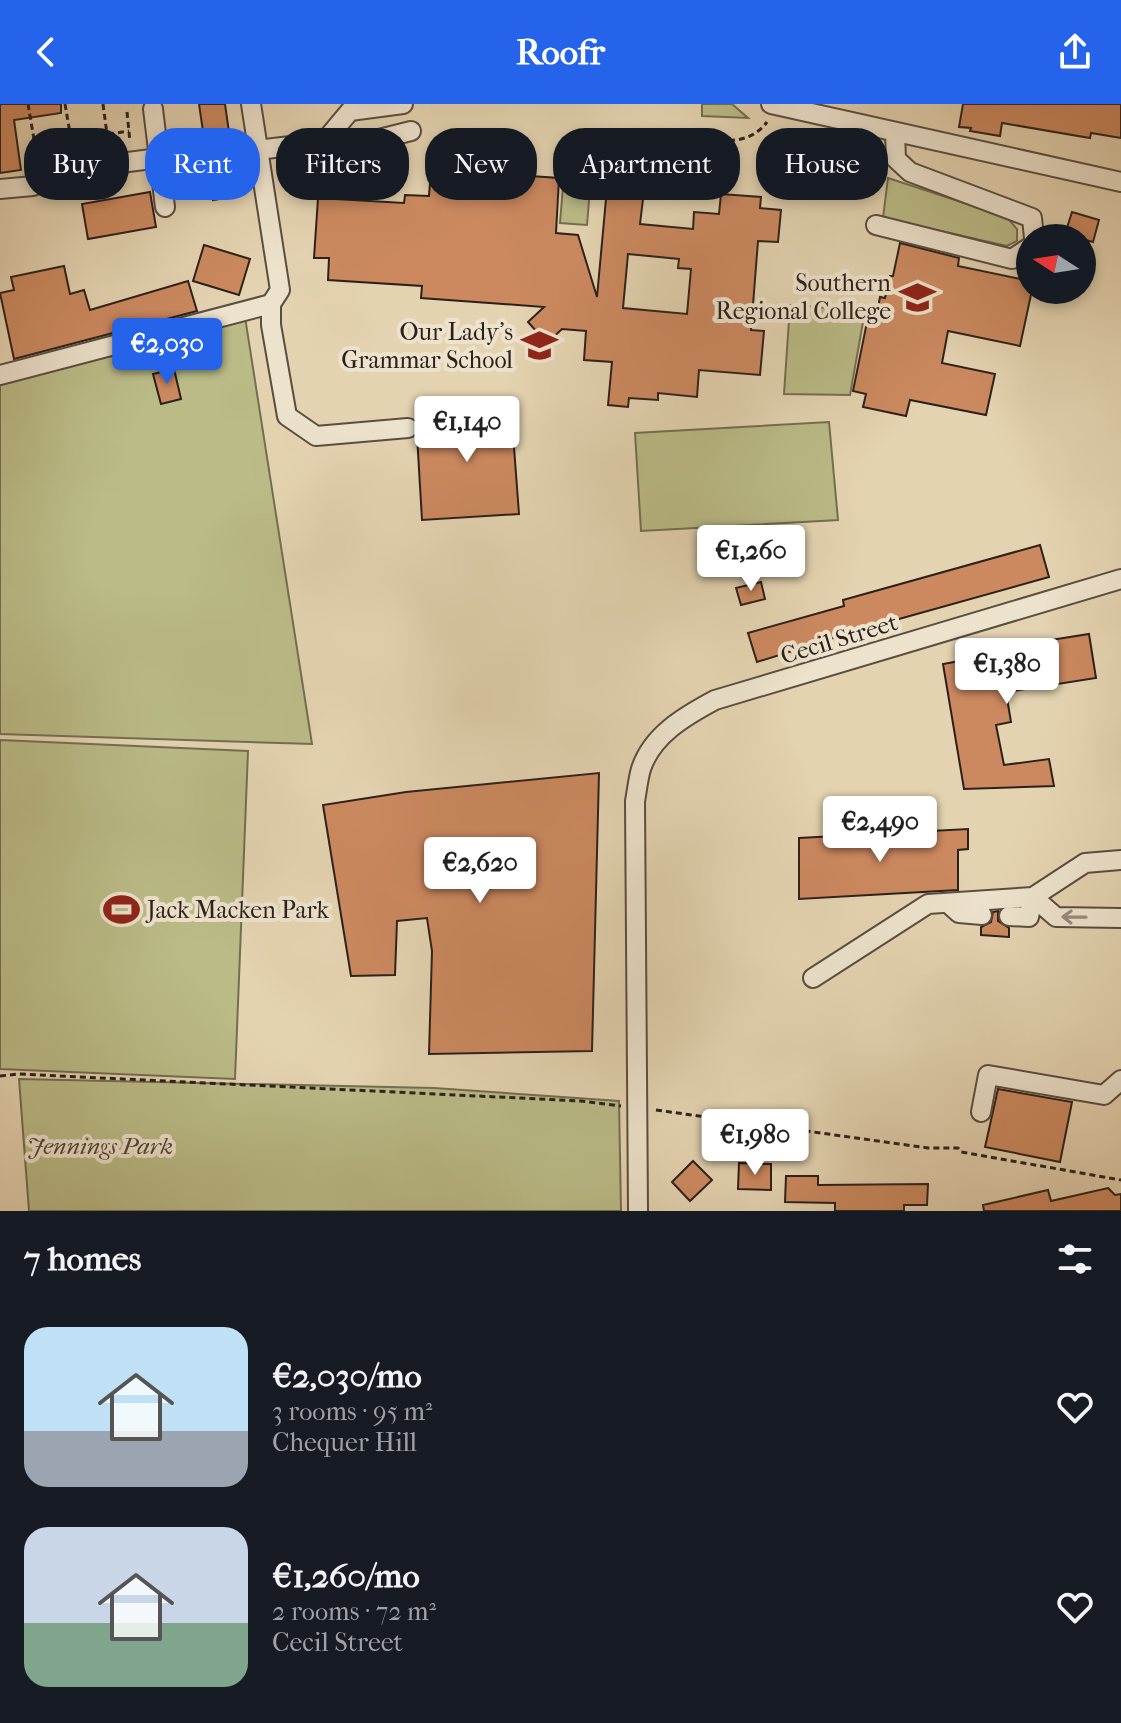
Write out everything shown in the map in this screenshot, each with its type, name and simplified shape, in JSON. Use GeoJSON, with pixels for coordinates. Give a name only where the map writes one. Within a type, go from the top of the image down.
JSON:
{"type":"FeatureCollection","features":[{"type":"Feature","properties":{"kind":"street"},"geometry":{"type":"LineString","coordinates":[[251,104],[254,128]]}},
{"type":"Feature","properties":{"kind":"street"},"geometry":{"type":"LineString","coordinates":[[336,128],[350,111],[403,104]]}},
{"type":"Feature","properties":{"kind":"street"},"geometry":{"type":"LineString","coordinates":[[153,109],[155,128]]}},
{"type":"Feature","properties":{"kind":"street"},"geometry":{"type":"LineString","coordinates":[[769,113],[895,133],[1077,170],[1121,182]]}},
{"type":"Feature","properties":{"kind":"street"},"geometry":{"type":"LineString","coordinates":[[895,133],[896,159],[910,172],[1032,218],[1033,224]]}},
{"type":"Feature","properties":{"kind":"street"},"geometry":{"type":"LineString","coordinates":[[129,162],[145,160]]}},
{"type":"Feature","properties":{"kind":"street"},"geometry":{"type":"LineString","coordinates":[[260,168],[280,290],[271,304],[271,325],[287,416],[316,436],[408,428]]}},
{"type":"Feature","properties":{"kind":"street"},"geometry":{"type":"LineString","coordinates":[[0,189],[24,187]]}},
{"type":"Feature","properties":{"kind":"street"},"geometry":{"type":"LineString","coordinates":[[164,200],[165,207]]}},
{"type":"Feature","properties":{"kind":"street"},"geometry":{"type":"LineString","coordinates":[[876,225],[1012,259],[1016,256]]}},
{"type":"Feature","properties":{"kind":"street"},"geometry":{"type":"LineString","coordinates":[[0,375],[271,304]]}},
{"type":"Feature","properties":{"kind":"street","name":"Cecil Street"},"geometry":{"type":"LineString","coordinates":[[638,1211],[635,801],[641,768],[653,748],[678,720],[715,700],[1121,579]]}},
{"type":"Feature","properties":{"kind":"street"},"geometry":{"type":"LineString","coordinates":[[813,978],[928,904],[1033,897],[1085,863],[1121,860]]}},
{"type":"Feature","properties":{"kind":"street"},"geometry":{"type":"LineString","coordinates":[[1009,916],[1029,917],[1033,897]]}},
{"type":"Feature","properties":{"kind":"street"},"geometry":{"type":"LineString","coordinates":[[1033,897],[1056,917],[1121,918]]}},
{"type":"Feature","properties":{"kind":"street"},"geometry":{"type":"LineString","coordinates":[[947,902],[959,913],[982,915]]}},
{"type":"Feature","properties":{"kind":"street"},"geometry":{"type":"LineString","coordinates":[[981,1112],[988,1075],[1104,1095],[1121,1080]]}},
{"type":"Feature","properties":{"kind":"path"},"geometry":{"type":"LineString","coordinates":[[28,104],[32,128]]}},
{"type":"Feature","properties":{"kind":"path"},"geometry":{"type":"LineString","coordinates":[[65,104],[69,128]]}},
{"type":"Feature","properties":{"kind":"path"},"geometry":{"type":"LineString","coordinates":[[103,104],[106,128]]}},
{"type":"Feature","properties":{"kind":"path"},"geometry":{"type":"LineString","coordinates":[[127,112],[129,128]]}},
{"type":"Feature","properties":{"kind":"path"},"geometry":{"type":"LineString","coordinates":[[740,141],[762,128],[769,113]]}},
{"type":"Feature","properties":{"kind":"path"},"geometry":{"type":"LineString","coordinates":[[129,131],[132,162]]}},
{"type":"Feature","properties":{"kind":"path"},"geometry":{"type":"LineString","coordinates":[[0,1076],[19,1074],[565,1100],[628,1107]]}},
{"type":"Feature","properties":{"kind":"path"},"geometry":{"type":"LineString","coordinates":[[649,1109],[928,1148],[958,1148],[961,1152],[1121,1180]]}},
{"type":"Feature","properties":{"kind":"green space"},"geometry":{"type":"Polygon","coordinates":[[[702,104],[732,104],[748,118],[702,116],[702,104]]]}},
{"type":"Feature","properties":{"kind":"green space"},"geometry":{"type":"Polygon","coordinates":[[[888,178],[1007,217],[1016,228],[1016,242],[1007,246],[883,218],[885,200],[888,200],[888,178]]]}},
{"type":"Feature","properties":{"kind":"green space"},"geometry":{"type":"Polygon","coordinates":[[[562,200],[589,200],[587,225],[560,223],[562,200]]]}},
{"type":"Feature","properties":{"kind":"green space"},"geometry":{"type":"Polygon","coordinates":[[[790,305],[865,311],[850,395],[784,394],[790,305]]]}},
{"type":"Feature","properties":{"kind":"green space"},"geometry":{"type":"Polygon","coordinates":[[[245,317],[312,744],[0,734],[0,383],[245,317]]]}},
{"type":"Feature","properties":{"kind":"green space"},"geometry":{"type":"Polygon","coordinates":[[[829,422],[838,520],[641,531],[635,433],[829,422]]]}},
{"type":"Feature","properties":{"kind":"green space","name":"Jack Macken Park"},"geometry":{"type":"Polygon","coordinates":[[[0,740],[248,751],[235,1079],[0,1069],[0,740]]]}},
{"type":"Feature","properties":{"kind":"green space","name":"Jennings Park"},"geometry":{"type":"Polygon","coordinates":[[[19,1079],[434,1088],[619,1101],[621,1211],[29,1211],[19,1079]]]}},
{"type":"Feature","properties":{"kind":"building"},"geometry":{"type":"Polygon","coordinates":[[[0,104],[61,104],[61,113],[14,120],[21,170],[0,173],[0,104]]]}},
{"type":"Feature","properties":{"kind":"building"},"geometry":{"type":"Polygon","coordinates":[[[199,104],[225,104],[228,128],[202,128],[199,104]]]}},
{"type":"Feature","properties":{"kind":"building"},"geometry":{"type":"Polygon","coordinates":[[[963,104],[1121,104],[1121,138],[1091,133],[1090,138],[1002,123],[1000,136],[970,131],[971,128],[959,127],[963,104]]]}},
{"type":"Feature","properties":{"kind":"building"},"geometry":{"type":"Polygon","coordinates":[[[537,176],[553,178],[553,200],[558,200],[556,233],[578,235],[597,297],[606,200],[643,200],[640,224],[693,229],[694,212],[719,214],[720,200],[740,200],[740,195],[756,197],[756,200],[761,200],[760,208],[781,210],[778,242],[758,241],[751,330],[764,331],[760,375],[699,370],[697,397],[658,393],[658,400],[629,398],[628,407],[608,405],[612,362],[584,360],[586,331],[562,329],[547,343],[528,322],[544,307],[421,298],[422,286],[328,280],[329,258],[314,258],[318,200],[404,203],[409,200],[409,195],[425,196],[425,200],[537,200],[537,176]],[[628,254],[623,308],[687,314],[691,269],[678,268],[679,259],[628,254]]]}},
{"type":"Feature","properties":{"kind":"building"},"geometry":{"type":"Polygon","coordinates":[[[145,193],[145,200],[151,200],[156,227],[88,239],[82,204],[129,200],[129,196],[145,193]]]}},
{"type":"Feature","properties":{"kind":"building"},"geometry":{"type":"Polygon","coordinates":[[[1072,212],[1099,220],[1096,231],[1096,224],[1068,224],[1072,212]]]}},
{"type":"Feature","properties":{"kind":"building"},"geometry":{"type":"Polygon","coordinates":[[[900,243],[959,258],[958,266],[1016,278],[1016,304],[1029,304],[1020,346],[948,331],[942,363],[995,374],[986,415],[910,400],[906,416],[863,407],[866,394],[853,391],[868,317],[876,319],[880,297],[885,298],[890,276],[893,276],[900,243]]]}},
{"type":"Feature","properties":{"kind":"building"},"geometry":{"type":"Polygon","coordinates":[[[204,245],[250,259],[239,295],[193,281],[204,245]]]}},
{"type":"Feature","properties":{"kind":"building"},"geometry":{"type":"Polygon","coordinates":[[[64,266],[70,294],[84,290],[90,310],[188,281],[197,311],[14,359],[0,293],[14,290],[11,277],[64,266]]]}},
{"type":"Feature","properties":{"kind":"building"},"geometry":{"type":"Polygon","coordinates":[[[174,369],[181,399],[161,404],[153,374],[174,369]]]}},
{"type":"Feature","properties":{"kind":"building"},"geometry":{"type":"Polygon","coordinates":[[[511,407],[519,514],[422,520],[417,435],[420,428],[416,413],[511,407]]]}},
{"type":"Feature","properties":{"kind":"building"},"geometry":{"type":"Polygon","coordinates":[[[1040,545],[1049,577],[757,662],[748,633],[844,606],[843,600],[1040,545]]]}},
{"type":"Feature","properties":{"kind":"building"},"geometry":{"type":"Polygon","coordinates":[[[761,582],[765,599],[741,605],[736,588],[761,582]]]}},
{"type":"Feature","properties":{"kind":"building"},"geometry":{"type":"Polygon","coordinates":[[[1089,634],[1096,678],[1006,692],[1011,722],[996,725],[1004,765],[1049,759],[1054,786],[964,789],[943,664],[1020,650],[1019,645],[1089,634]]]}},
{"type":"Feature","properties":{"kind":"building"},"geometry":{"type":"Polygon","coordinates":[[[599,773],[592,1051],[429,1054],[432,951],[427,918],[397,921],[395,975],[351,976],[323,805],[406,792],[599,773]]]}},
{"type":"Feature","properties":{"kind":"building"},"geometry":{"type":"Polygon","coordinates":[[[968,829],[968,849],[958,850],[958,890],[799,899],[799,838],[968,829]]]}},
{"type":"Feature","properties":{"kind":"building"},"geometry":{"type":"Polygon","coordinates":[[[998,911],[998,921],[1009,928],[1009,937],[981,935],[981,927],[991,922],[993,912],[998,911]]]}},
{"type":"Feature","properties":{"kind":"building"},"geometry":{"type":"Polygon","coordinates":[[[998,1089],[1072,1102],[1060,1162],[985,1147],[998,1089]]]}},
{"type":"Feature","properties":{"kind":"building"},"geometry":{"type":"Polygon","coordinates":[[[693,1161],[712,1180],[690,1201],[672,1182],[693,1161]]]}},
{"type":"Feature","properties":{"kind":"building"},"geometry":{"type":"Polygon","coordinates":[[[739,1163],[771,1164],[771,1190],[738,1189],[739,1163]]]}},
{"type":"Feature","properties":{"kind":"building"},"geometry":{"type":"Polygon","coordinates":[[[786,1176],[818,1176],[818,1185],[928,1184],[927,1205],[904,1205],[904,1211],[835,1211],[835,1203],[785,1202],[786,1176]]]}},
{"type":"Feature","properties":{"kind":"building"},"geometry":{"type":"Polygon","coordinates":[[[1108,1188],[1115,1195],[1121,1194],[1121,1211],[984,1211],[983,1205],[1048,1190],[1051,1201],[1108,1188]]]}},
{"type":"Feature","properties":{"kind":"place","name":"Southern Regional College"},"geometry":{"type":"Point","coordinates":[917,297]}},
{"type":"Feature","properties":{"kind":"place","name":"Our Lady's Grammar School"},"geometry":{"type":"Point","coordinates":[539,346]}},
{"type":"Feature","properties":{"kind":"place","name":"Jack Macken Park"},"geometry":{"type":"Point","coordinates":[121,910]}}]}
